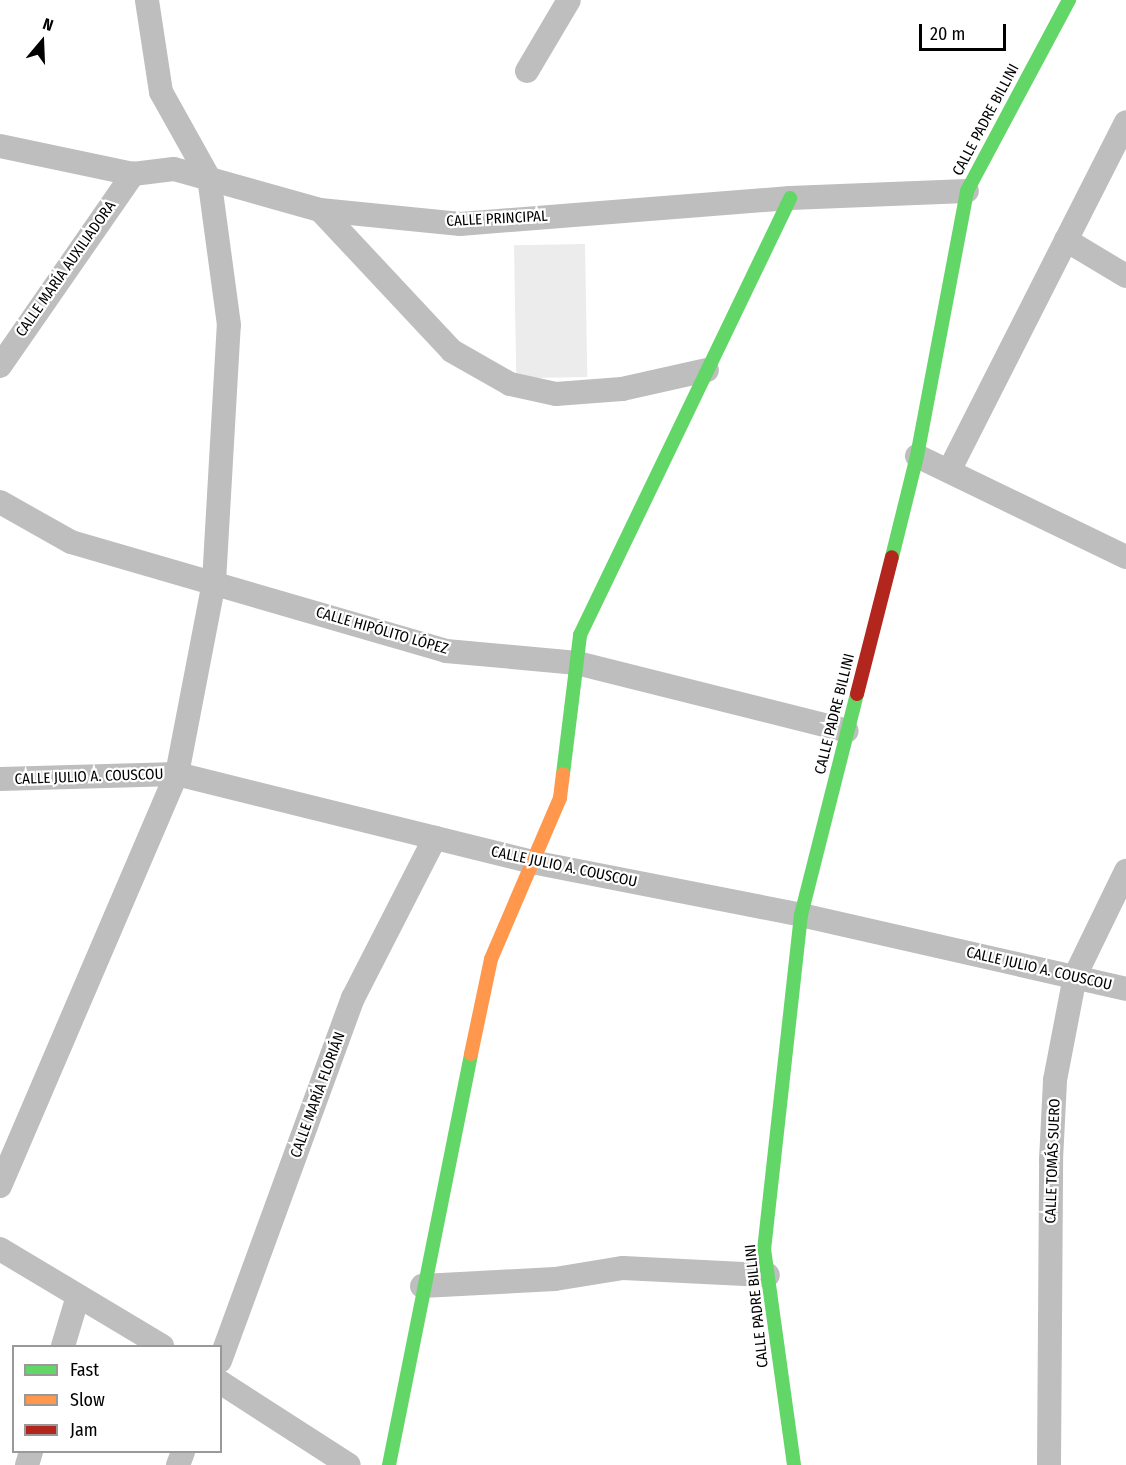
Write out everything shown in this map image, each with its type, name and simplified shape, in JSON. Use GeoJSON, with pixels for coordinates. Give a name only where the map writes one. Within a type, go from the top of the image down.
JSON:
{"type":"FeatureCollection","features":[{"type":"Feature","properties":{"kind":"street"},"geometry":{"type":"LineString","coordinates":[[0,1186],[177,774],[214,582],[229,325],[208,178],[161,92],[147,0]]}},
{"type":"Feature","properties":{"kind":"street"},"geometry":{"type":"LineString","coordinates":[[527,70],[569,0]]}},
{"type":"Feature","properties":{"kind":"street","name":"CALLE PADRE BILLINI"},"geometry":{"type":"LineString","coordinates":[[794,1465],[764,1250],[801,915],[916,456],[967,191],[1069,0]]}},
{"type":"Feature","properties":{"kind":"street"},"geometry":{"type":"LineString","coordinates":[[949,471],[1126,122]]}},
{"type":"Feature","properties":{"kind":"street","name":"CALLE PRINCIPAL"},"geometry":{"type":"LineString","coordinates":[[0,146],[133,174],[174,169],[320,210],[460,224],[790,198],[967,191]]}},
{"type":"Feature","properties":{"kind":"street","name":"CALLE MARÍA AUXILIADORA"},"geometry":{"type":"LineString","coordinates":[[0,366],[133,174]]}},
{"type":"Feature","properties":{"kind":"street"},"geometry":{"type":"LineString","coordinates":[[389,1465],[422,1286],[491,959],[560,798],[580,635],[790,198]]}},
{"type":"Feature","properties":{"kind":"street"},"geometry":{"type":"LineString","coordinates":[[320,210],[452,351],[510,384],[556,394],[622,389],[707,370]]}},
{"type":"Feature","properties":{"kind":"street"},"geometry":{"type":"LineString","coordinates":[[1066,240],[1126,276]]}},
{"type":"Feature","properties":{"kind":"street"},"geometry":{"type":"LineString","coordinates":[[916,456],[1126,557]]}},
{"type":"Feature","properties":{"kind":"street","name":"CALLE HIPÓLITO LÓPEZ"},"geometry":{"type":"LineString","coordinates":[[0,502],[71,542],[446,651],[577,663],[847,731]]}},
{"type":"Feature","properties":{"kind":"street","name":"CALLE JULIO A. COUSCOU"},"geometry":{"type":"LineString","coordinates":[[0,779],[177,774],[532,862],[801,915],[1126,989]]}},
{"type":"Feature","properties":{"kind":"street","name":"CALLE MARÍA FLORIÁN"},"geometry":{"type":"LineString","coordinates":[[222,1356],[353,998],[435,838]]}},
{"type":"Feature","properties":{"kind":"street","name":"CALLE TOMÁS SUERO"},"geometry":{"type":"LineString","coordinates":[[1049,1465],[1055,1080],[1075,976],[1126,871]]}},
{"type":"Feature","properties":{"kind":"street"},"geometry":{"type":"LineString","coordinates":[[0,1249],[159,1345]]}},
{"type":"Feature","properties":{"kind":"street"},"geometry":{"type":"LineString","coordinates":[[422,1286],[555,1279],[622,1268],[768,1275]]}},
{"type":"Feature","properties":{"kind":"street"},"geometry":{"type":"LineString","coordinates":[[64,1345],[78,1296]]}},
{"type":"Feature","properties":{"kind":"street"},"geometry":{"type":"LineString","coordinates":[[222,1383],[349,1465]]}},
{"type":"Feature","properties":{"kind":"shaded area"},"geometry":{"type":"Polygon","coordinates":[[[585,244],[587,377],[516,378],[514,245],[585,244]]]}},
{"type":"Feature","properties":{"kind":"traffic: fast"},"geometry":{"type":"LineString","coordinates":[[892,557],[917,456],[967,191],[1069,0]]}},
{"type":"Feature","properties":{"kind":"traffic: fast"},"geometry":{"type":"LineString","coordinates":[[563,774],[580,635],[790,198]]}},
{"type":"Feature","properties":{"kind":"traffic: fast"},"geometry":{"type":"LineString","coordinates":[[794,1465],[764,1250],[801,915],[857,694]]}},
{"type":"Feature","properties":{"kind":"traffic: fast"},"geometry":{"type":"LineString","coordinates":[[389,1465],[471,1054]]}},
{"type":"Feature","properties":{"kind":"traffic: slow"},"geometry":{"type":"LineString","coordinates":[[471,1054],[491,959],[560,798],[563,774]]}},
{"type":"Feature","properties":{"kind":"traffic: jam"},"geometry":{"type":"LineString","coordinates":[[857,694],[892,557]]}}]}
